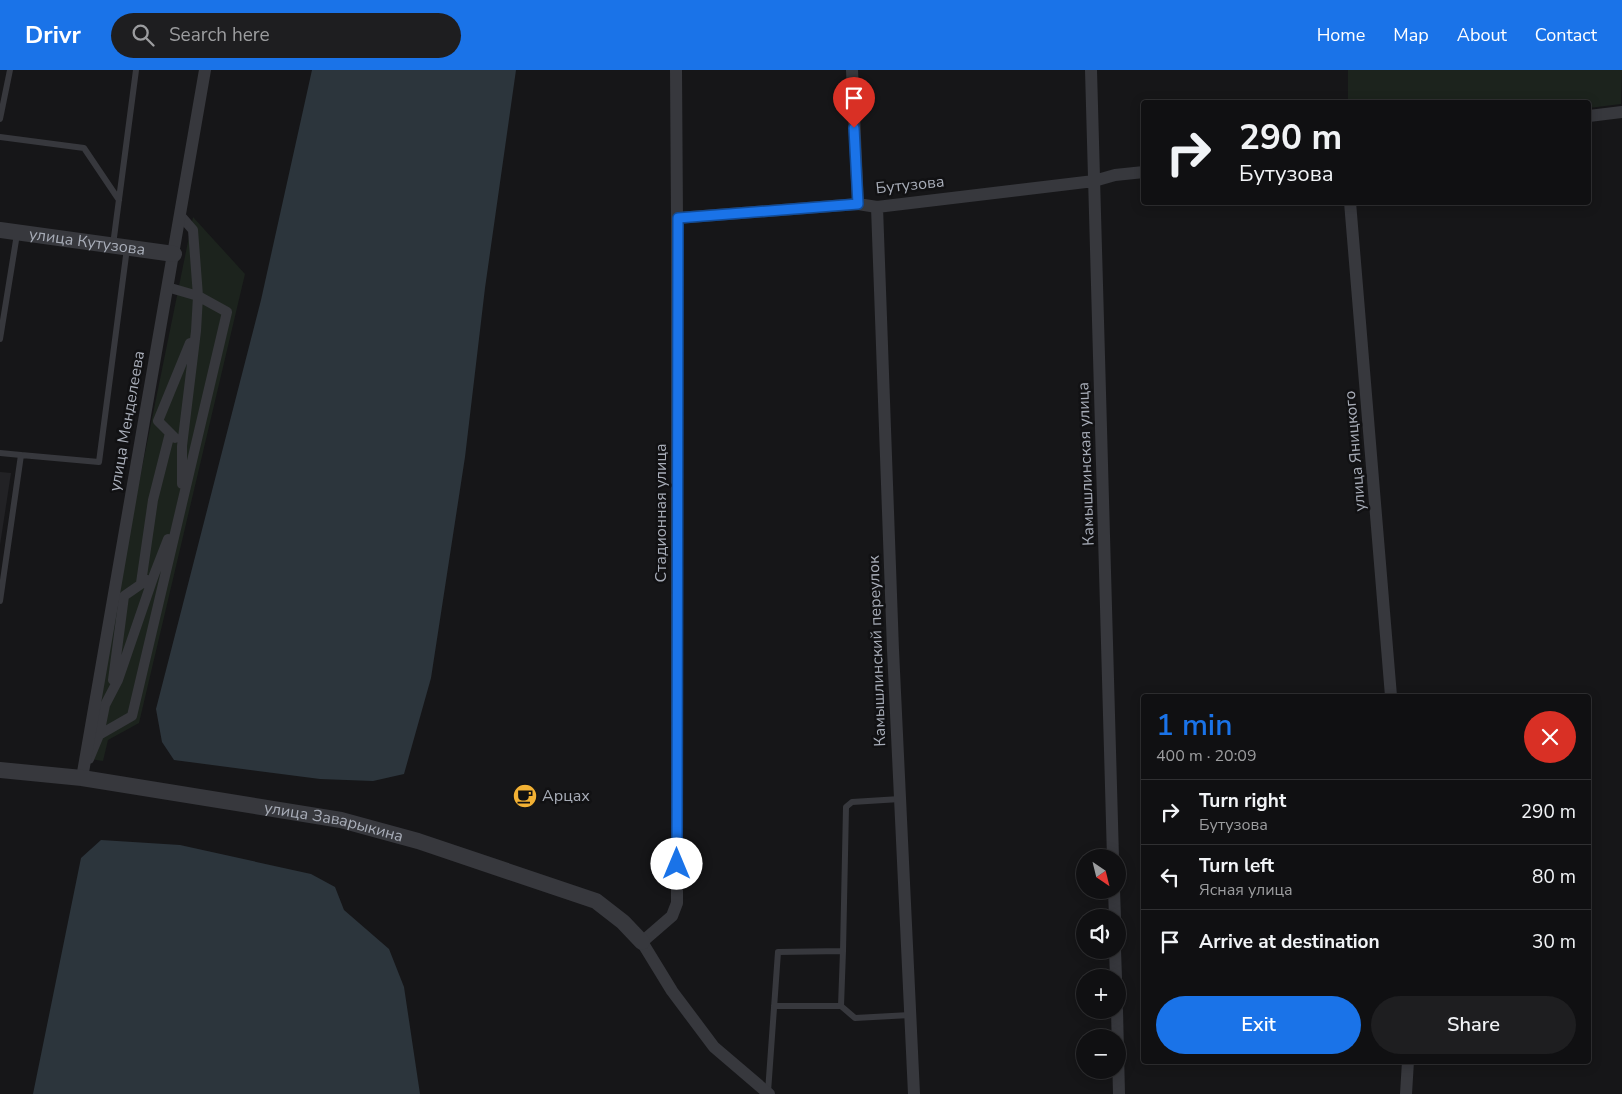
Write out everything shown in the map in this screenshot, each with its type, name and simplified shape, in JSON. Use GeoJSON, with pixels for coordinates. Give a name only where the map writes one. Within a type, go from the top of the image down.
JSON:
{"type":"FeatureCollection","features":[{"type":"Feature","properties":{"kind":"street","name":"улица Менделеева"},"geometry":{"type":"LineString","coordinates":[[82,778],[205,70]]}},
{"type":"Feature","properties":{"kind":"street","name":"Стадионная улица"},"geometry":{"type":"LineString","coordinates":[[642,942],[672,916],[677,903],[678,218],[676,70]]}},
{"type":"Feature","properties":{"kind":"street"},"geometry":{"type":"LineString","coordinates":[[852,70],[858,204]]}},
{"type":"Feature","properties":{"kind":"street","name":"Камышлинская улица"},"geometry":{"type":"LineString","coordinates":[[1091,70],[1113,849]]}},
{"type":"Feature","properties":{"kind":"street"},"geometry":{"type":"LineString","coordinates":[[1591,116],[1622,112]]}},
{"type":"Feature","properties":{"kind":"street","name":"Бутузова"},"geometry":{"type":"LineString","coordinates":[[678,218],[858,204],[876,207],[1094,181],[1115,174],[1141,172]]}},
{"type":"Feature","properties":{"kind":"street","name":"улица Яницкого"},"geometry":{"type":"LineString","coordinates":[[1350,205],[1391,694]]}},
{"type":"Feature","properties":{"kind":"street","name":"Камышлинский переулок"},"geometry":{"type":"LineString","coordinates":[[876,207],[892,650],[914,1094]]}},
{"type":"Feature","properties":{"kind":"street"},"geometry":{"type":"LineString","coordinates":[[82,778],[99,735],[104,705],[118,680],[154,575],[181,506],[182,446],[196,331],[198,296],[193,230],[180,215]]}},
{"type":"Feature","properties":{"kind":"street","name":"улица Кутузова"},"geometry":{"type":"LineString","coordinates":[[0,230],[174,254]]}},
{"type":"Feature","properties":{"kind":"street"},"geometry":{"type":"LineString","coordinates":[[99,735],[132,716],[227,312],[198,296],[167,287]]}},
{"type":"Feature","properties":{"kind":"street"},"geometry":{"type":"LineString","coordinates":[[182,446],[158,421],[196,331]]}},
{"type":"Feature","properties":{"kind":"street"},"geometry":{"type":"LineString","coordinates":[[141,584],[153,500],[170,434]]}},
{"type":"Feature","properties":{"kind":"street"},"geometry":{"type":"LineString","coordinates":[[111,694],[124,596],[154,575]]}},
{"type":"Feature","properties":{"kind":"street","name":"улица Заварыкина"},"geometry":{"type":"LineString","coordinates":[[0,770],[82,778],[341,820],[418,841],[596,901],[623,922],[642,942]]}},
{"type":"Feature","properties":{"kind":"street"},"geometry":{"type":"LineString","coordinates":[[642,942],[672,991],[714,1047],[768,1094]]}},
{"type":"Feature","properties":{"kind":"street"},"geometry":{"type":"LineString","coordinates":[[1117,1019],[1120,1094]]}},
{"type":"Feature","properties":{"kind":"street"},"geometry":{"type":"LineString","coordinates":[[1406,1094],[1408,1064]]}},
{"type":"Feature","properties":{"kind":"lane"},"geometry":{"type":"LineString","coordinates":[[0,119],[10,70]]}},
{"type":"Feature","properties":{"kind":"lane"},"geometry":{"type":"LineString","coordinates":[[0,453],[99,462],[120,246],[119,200],[136,70]]}},
{"type":"Feature","properties":{"kind":"lane"},"geometry":{"type":"LineString","coordinates":[[0,137],[84,148],[119,200]]}},
{"type":"Feature","properties":{"kind":"lane"},"geometry":{"type":"LineString","coordinates":[[0,339],[17,233]]}},
{"type":"Feature","properties":{"kind":"lane"},"geometry":{"type":"LineString","coordinates":[[0,601],[21,455]]}},
{"type":"Feature","properties":{"kind":"lane"},"geometry":{"type":"LineString","coordinates":[[841,1006],[846,806],[852,802],[900,798]]}},
{"type":"Feature","properties":{"kind":"lane"},"geometry":{"type":"LineString","coordinates":[[768,1094],[778,952],[843,951]]}},
{"type":"Feature","properties":{"kind":"lane"},"geometry":{"type":"LineString","coordinates":[[774,1006],[841,1006],[855,1018],[911,1014]]}},
{"type":"Feature","properties":{"kind":"shaded area"},"geometry":{"type":"Polygon","coordinates":[[[312,70],[516,70],[485,288],[465,457],[431,678],[404,774],[373,781],[320,779],[174,760],[162,742],[156,709],[261,300],[312,70]]]}},
{"type":"Feature","properties":{"kind":"shaded area"},"geometry":{"type":"Polygon","coordinates":[[[1348,70],[1622,70],[1621,104],[1591,108],[1591,100],[1348,100],[1348,70]]]}},
{"type":"Feature","properties":{"kind":"shaded area"},"geometry":{"type":"Polygon","coordinates":[[[193,217],[245,274],[139,723],[108,740],[103,761],[83,758],[193,217]]]}},
{"type":"Feature","properties":{"kind":"shaded area"},"geometry":{"type":"Polygon","coordinates":[[[0,472],[11,473],[0,545],[0,472]]]}},
{"type":"Feature","properties":{"kind":"shaded area"},"geometry":{"type":"Polygon","coordinates":[[[101,840],[180,845],[311,874],[335,887],[344,910],[389,949],[404,987],[420,1094],[33,1094],[81,858],[101,840]]]}},
{"type":"Feature","properties":{"kind":"place","name":"Арцах"},"geometry":{"type":"Point","coordinates":[525,796]}},
{"type":"Feature","properties":{"kind":"route"},"geometry":{"type":"LineString","coordinates":[[677,864],[678,218],[858,204],[854,128]]}}]}
